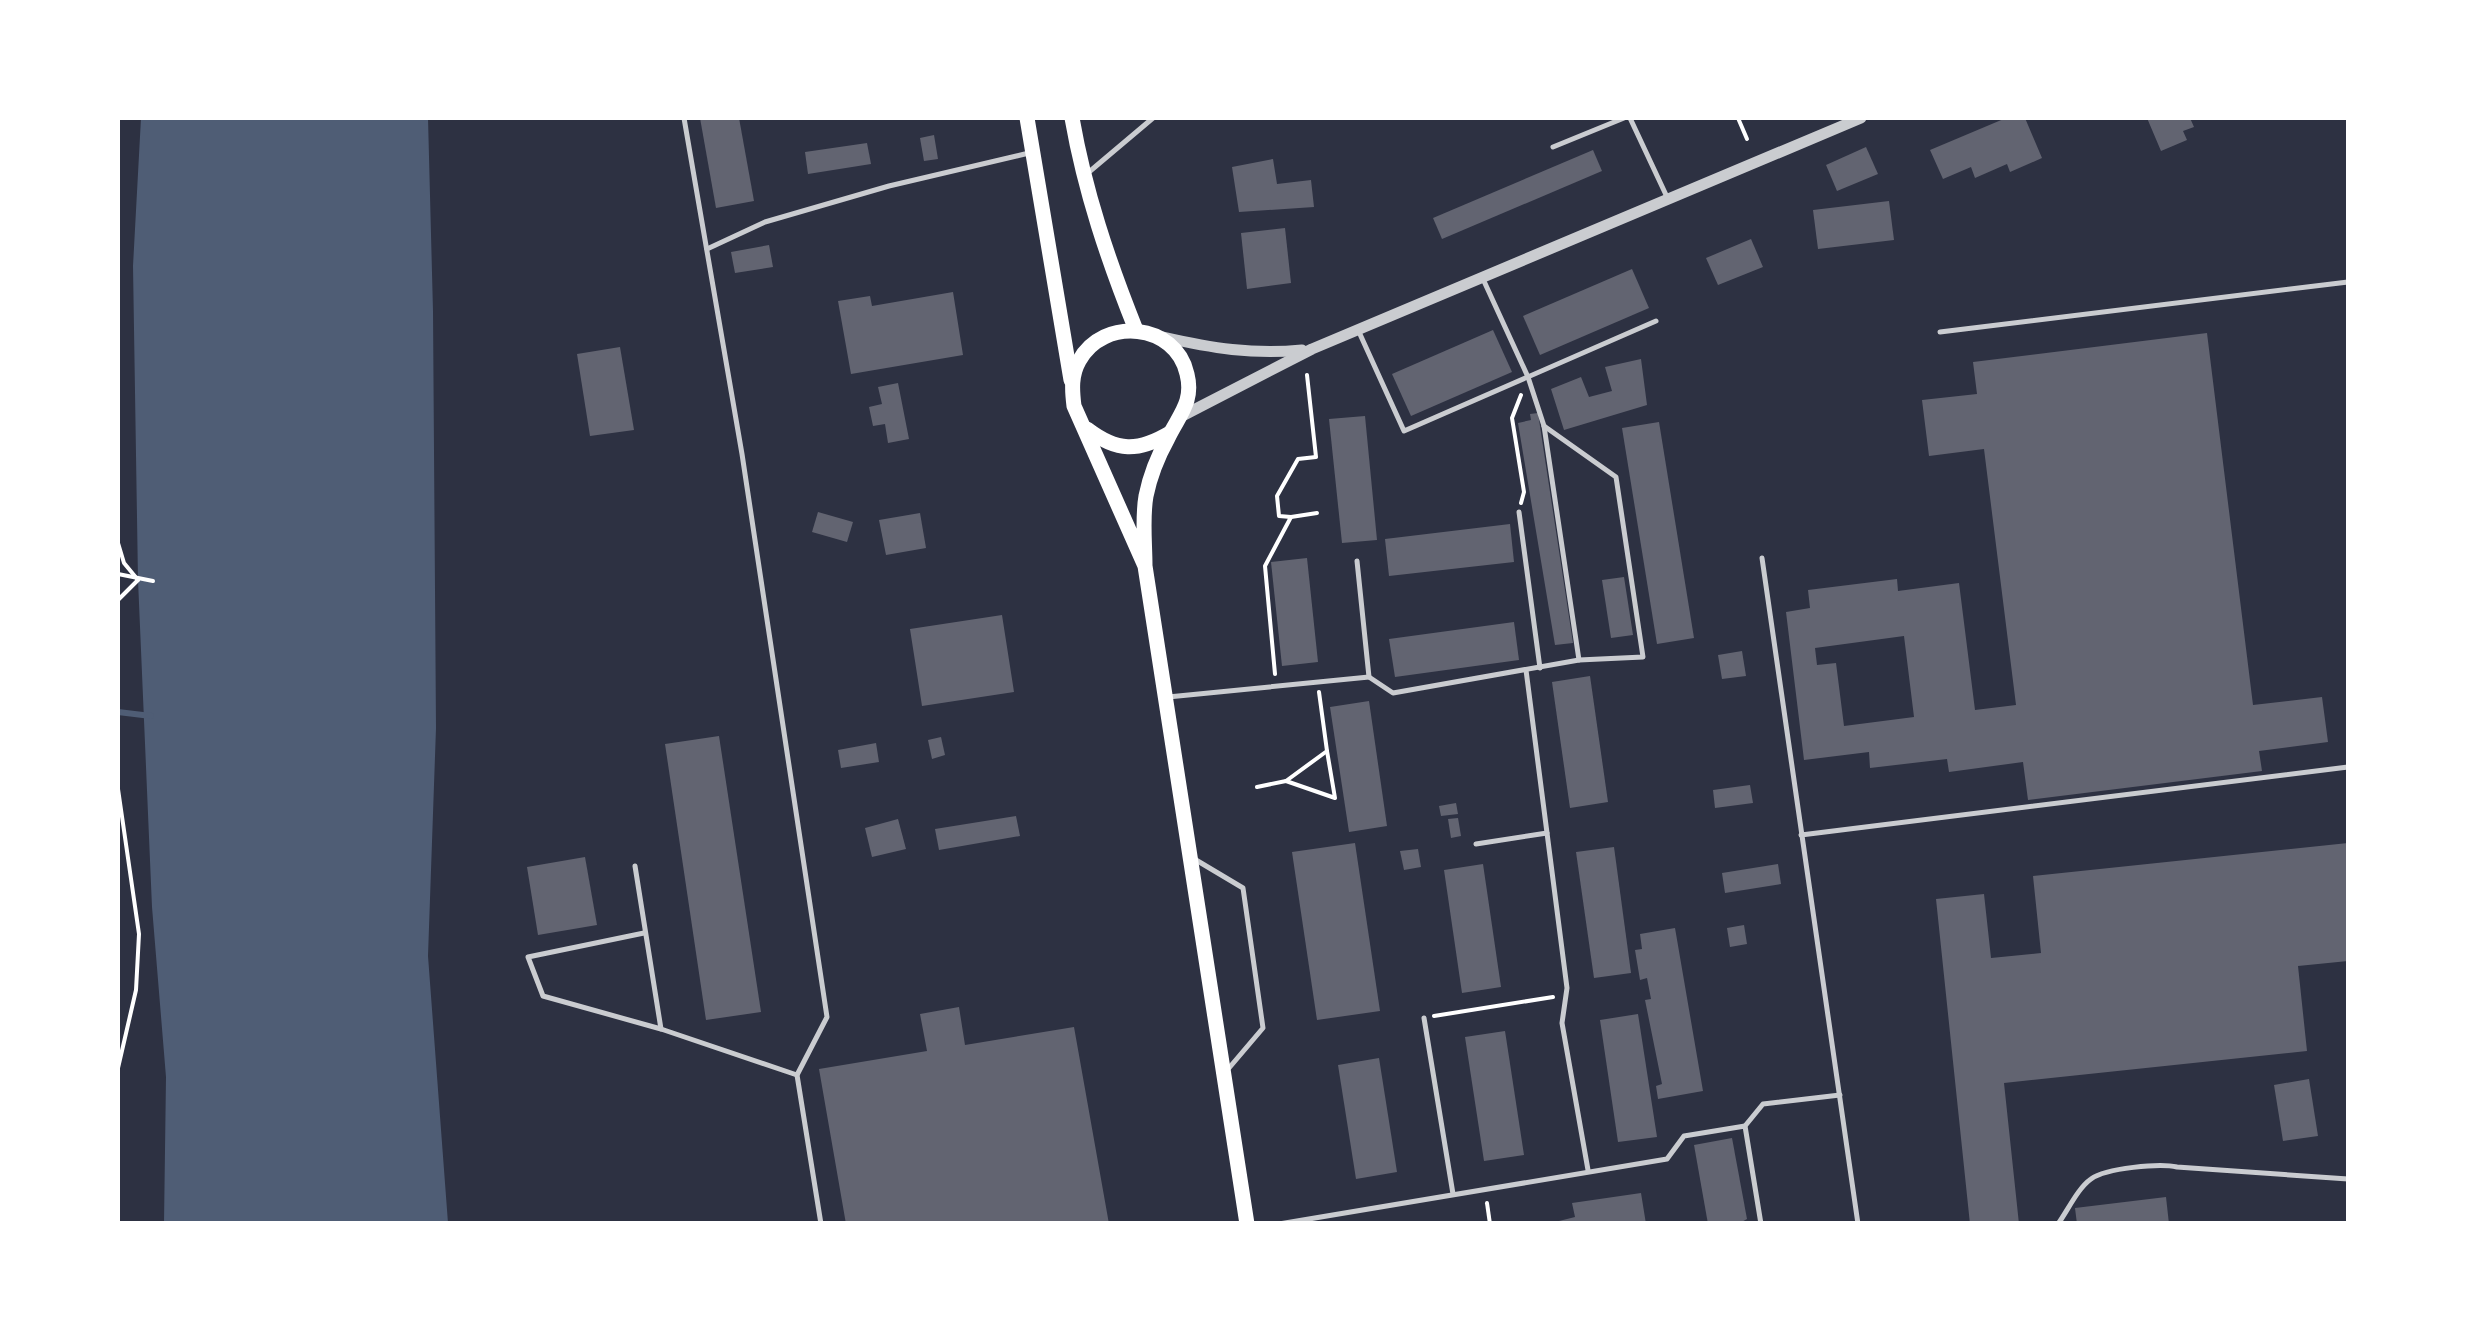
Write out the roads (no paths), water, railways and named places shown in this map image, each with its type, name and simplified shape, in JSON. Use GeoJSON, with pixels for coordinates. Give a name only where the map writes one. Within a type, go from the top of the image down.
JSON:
{"type":"FeatureCollection","features":[{"type":"Feature","properties":{"kind":"main road"},"geometry":{"type":"LineString","coordinates":[[1026,118],[1074,406],[1145,566]]}},
{"type":"Feature","properties":{"kind":"main road"},"geometry":{"type":"LineString","coordinates":[[1072,118],[1100,240],[1136,330]]}},
{"type":"Feature","properties":{"kind":"main road"},"geometry":{"type":"LineString","coordinates":[[1072,382],[1079,360],[1093,343],[1113,332],[1136,330],[1156,335],[1175,349],[1186,370],[1190,392],[1184,415],[1170,433],[1155,465],[1146,499],[1145,566],[1247,1224]]}},
{"type":"Feature","properties":{"kind":"main road"},"geometry":{"type":"LineString","coordinates":[[1085,427],[1104,442],[1126,448],[1150,445],[1170,433]]}},
{"type":"Feature","properties":{"kind":"street"},"geometry":{"type":"LineString","coordinates":[[1184,415],[1312,349],[1861,118]]}},
{"type":"Feature","properties":{"kind":"street"},"geometry":{"type":"LineString","coordinates":[[1156,335],[1223,350],[1266,353],[1312,349]]}},
{"type":"Feature","properties":{"kind":"lane"},"geometry":{"type":"LineString","coordinates":[[684,118],[745,473],[827,1017],[797,1075],[822,1224]]}},
{"type":"Feature","properties":{"kind":"lane"},"geometry":{"type":"LineString","coordinates":[[1083,177],[1153,118]]}},
{"type":"Feature","properties":{"kind":"lane"},"geometry":{"type":"LineString","coordinates":[[1553,148],[1627,118],[1667,197]]}},
{"type":"Feature","properties":{"kind":"lane"},"geometry":{"type":"LineString","coordinates":[[707,249],[765,222],[889,186],[1032,152]]}},
{"type":"Feature","properties":{"kind":"lane"},"geometry":{"type":"LineString","coordinates":[[1482,276],[1528,377],[1544,426],[1578,660]]}},
{"type":"Feature","properties":{"kind":"lane"},"geometry":{"type":"LineString","coordinates":[[1940,332],[2348,282]]}},
{"type":"Feature","properties":{"kind":"lane"},"geometry":{"type":"LineString","coordinates":[[1358,329],[1404,431],[1656,321]]}},
{"type":"Feature","properties":{"kind":"lane"},"geometry":{"type":"LineString","coordinates":[[1165,697],[1369,677],[1393,693],[1578,660],[1644,657],[1616,477],[1544,426]]}},
{"type":"Feature","properties":{"kind":"lane"},"geometry":{"type":"LineString","coordinates":[[1519,512],[1540,668]]}},
{"type":"Feature","properties":{"kind":"lane"},"geometry":{"type":"LineString","coordinates":[[1762,558],[1858,1224]]}},
{"type":"Feature","properties":{"kind":"lane"},"geometry":{"type":"LineString","coordinates":[[1357,561],[1369,677]]}},
{"type":"Feature","properties":{"kind":"lane"},"geometry":{"type":"LineString","coordinates":[[1526,670],[1566,995],[1562,1023],[1588,1170]]}},
{"type":"Feature","properties":{"kind":"lane"},"geometry":{"type":"LineString","coordinates":[[1800,835],[2348,767]]}},
{"type":"Feature","properties":{"kind":"lane"},"geometry":{"type":"LineString","coordinates":[[1476,844],[1547,833]]}},
{"type":"Feature","properties":{"kind":"lane"},"geometry":{"type":"LineString","coordinates":[[1190,856],[1243,888],[1263,1028],[1224,1074]]}},
{"type":"Feature","properties":{"kind":"lane"},"geometry":{"type":"LineString","coordinates":[[636,866],[662,1029]]}},
{"type":"Feature","properties":{"kind":"lane"},"geometry":{"type":"LineString","coordinates":[[644,933],[528,957],[542,996],[662,1029],[797,1075]]}},
{"type":"Feature","properties":{"kind":"lane"},"geometry":{"type":"LineString","coordinates":[[1424,1018],[1453,1194]]}},
{"type":"Feature","properties":{"kind":"lane"},"geometry":{"type":"LineString","coordinates":[[1279,1224],[1667,1160],[1684,1136],[1745,1126],[1763,1104],[1840,1096]]}},
{"type":"Feature","properties":{"kind":"lane"},"geometry":{"type":"LineString","coordinates":[[1745,1126],[1761,1224]]}},
{"type":"Feature","properties":{"kind":"lane"},"geometry":{"type":"LineString","coordinates":[[2058,1224],[2088,1180],[2098,1174],[2163,1164],[2348,1179]]}},
{"type":"Feature","properties":{"kind":"water"},"geometry":{"type":"Polygon","coordinates":[[[141,118],[428,118],[436,728],[428,956],[448,1223],[164,1223],[166,1077],[152,907],[138,580],[133,266],[141,118]]]}},
{"type":"Feature","properties":{"kind":"waterway"},"geometry":{"type":"LineString","coordinates":[[118,712],[151,716]]}}]}
